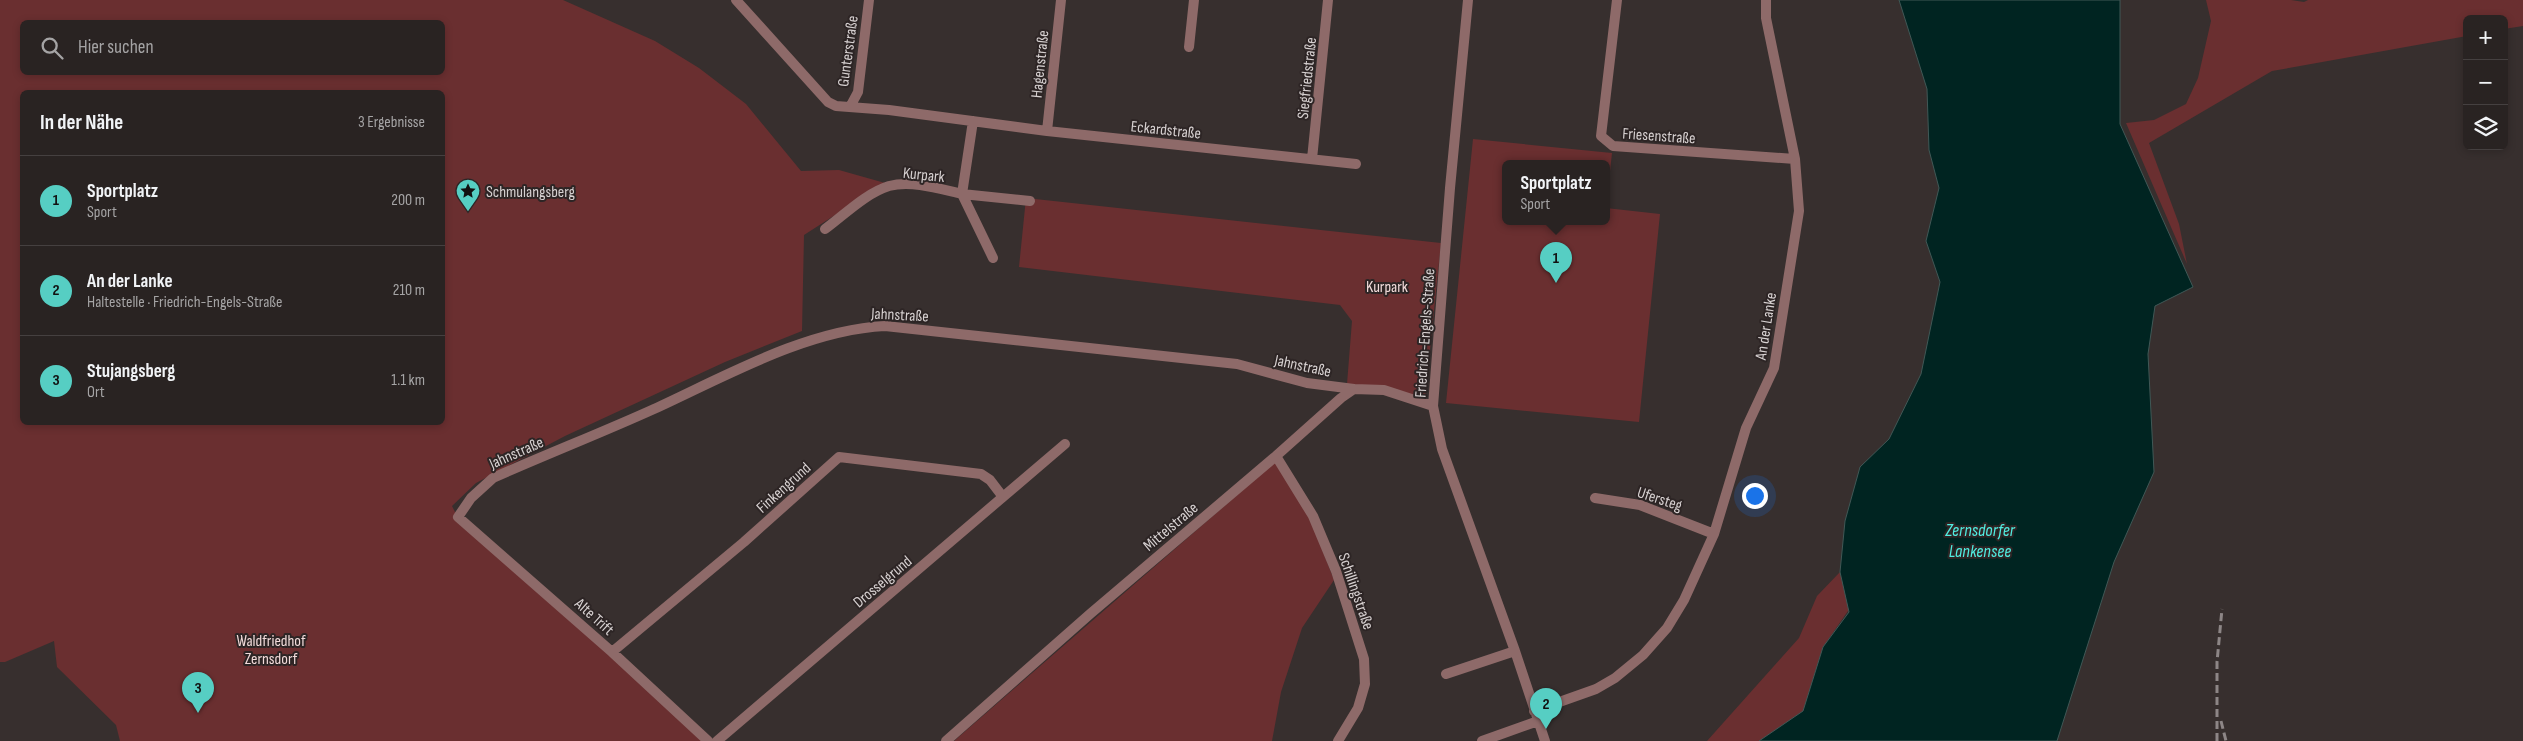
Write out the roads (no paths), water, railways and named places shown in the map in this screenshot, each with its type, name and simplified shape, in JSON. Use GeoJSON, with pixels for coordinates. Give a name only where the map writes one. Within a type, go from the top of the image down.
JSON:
{"type":"FeatureCollection","features":[{"type":"Feature","properties":{"kind":"street","name":"Eckardstraße"},"geometry":{"type":"LineString","coordinates":[[736,0],[828,102],[836,106],[851,105],[1046,131],[1356,164]]}},
{"type":"Feature","properties":{"kind":"street","name":"Gunterstraße"},"geometry":{"type":"LineString","coordinates":[[851,105],[858,92],[869,0]]}},
{"type":"Feature","properties":{"kind":"street","name":"Hagenstraße"},"geometry":{"type":"LineString","coordinates":[[1046,131],[1061,0]]}},
{"type":"Feature","properties":{"kind":"street"},"geometry":{"type":"LineString","coordinates":[[1189,47],[1194,0]]}},
{"type":"Feature","properties":{"kind":"street","name":"Siegfriedstraße"},"geometry":{"type":"LineString","coordinates":[[1312,159],[1328,0]]}},
{"type":"Feature","properties":{"kind":"street","name":"Friedrich-Engels-Straße"},"geometry":{"type":"LineString","coordinates":[[1468,0],[1450,188],[1433,406],[1442,449],[1515,651],[1545,741]]}},
{"type":"Feature","properties":{"kind":"street","name":"Friesenstraße"},"geometry":{"type":"LineString","coordinates":[[1617,0],[1601,136],[1605,141],[1613,146],[1795,159]]}},
{"type":"Feature","properties":{"kind":"street","name":"An der Lanke"},"geometry":{"type":"LineString","coordinates":[[1534,711],[1596,689],[1616,678],[1643,655],[1667,628],[1684,600],[1714,534],[1746,428],[1774,368],[1799,210],[1795,159],[1766,18],[1766,0]]}},
{"type":"Feature","properties":{"kind":"street"},"geometry":{"type":"LineString","coordinates":[[973,121],[962,194],[1030,201]]}},
{"type":"Feature","properties":{"kind":"street","name":"Kurpark"},"geometry":{"type":"LineString","coordinates":[[825,229],[875,192],[890,186],[920,186],[962,194],[993,258]]}},
{"type":"Feature","properties":{"kind":"street","name":"Jahnstraße"},"geometry":{"type":"LineString","coordinates":[[458,518],[480,488],[493,478],[622,423],[764,359],[835,332],[861,327],[912,328],[1238,364],[1307,383],[1354,389]]}},
{"type":"Feature","properties":{"kind":"street"},"geometry":{"type":"LineString","coordinates":[[1354,389],[1384,390],[1433,406]]}},
{"type":"Feature","properties":{"kind":"street","name":"Mittelstraße"},"geometry":{"type":"LineString","coordinates":[[946,741],[1090,614],[1276,456],[1341,398],[1354,389]]}},
{"type":"Feature","properties":{"kind":"street","name":"Drosselgrund"},"geometry":{"type":"LineString","coordinates":[[717,741],[1065,444]]}},
{"type":"Feature","properties":{"kind":"street","name":"Schillingstraße"},"geometry":{"type":"LineString","coordinates":[[1276,456],[1313,516],[1336,571],[1364,658],[1366,670],[1365,684],[1358,708],[1338,741]]}},
{"type":"Feature","properties":{"kind":"street","name":"Finkengrund"},"geometry":{"type":"LineString","coordinates":[[612,652],[744,542],[839,457],[981,474],[990,480],[1003,497]]}},
{"type":"Feature","properties":{"kind":"street","name":"Ufersteg"},"geometry":{"type":"LineString","coordinates":[[1595,498],[1640,505],[1714,534]]}},
{"type":"Feature","properties":{"kind":"street","name":"Alte Trift"},"geometry":{"type":"LineString","coordinates":[[458,518],[612,652],[708,741]]}},
{"type":"Feature","properties":{"kind":"street"},"geometry":{"type":"LineString","coordinates":[[1446,674],[1515,651]]}},
{"type":"Feature","properties":{"kind":"street"},"geometry":{"type":"LineString","coordinates":[[1482,741],[1538,721]]}},
{"type":"Feature","properties":{"kind":"water","name":"Zernsdorfer Lankensee"},"geometry":{"type":"Polygon","coordinates":[[[1899,0],[2120,0],[2120,124],[2193,287],[2155,306],[2148,354],[2154,472],[2114,562],[2057,741],[1759,741],[1803,711],[1823,647],[1849,612],[1840,572],[1845,521],[1860,467],[1889,439],[1921,374],[1940,282],[1926,241],[1939,188],[1929,150],[1927,89],[1899,0]]]}},
{"type":"Feature","properties":{"kind":"railway"},"geometry":{"type":"LineString","coordinates":[[2217,741],[2217,662],[2222,609]]}},
{"type":"Feature","properties":{"kind":"railway"},"geometry":{"type":"LineString","coordinates":[[2221,721],[2226,741]]}},
{"type":"Feature","properties":{"kind":"place","name":"Schmulangsberg"},"geometry":{"type":"Point","coordinates":[468,212]}},
{"type":"Feature","properties":{"kind":"place","name":"Sportplatz"},"geometry":{"type":"Point","coordinates":[1556,283]}},
{"type":"Feature","properties":{"kind":"place","name":"Stujangsberg"},"geometry":{"type":"Point","coordinates":[198,713]}},
{"type":"Feature","properties":{"kind":"place","name":"An der Lanke"},"geometry":{"type":"Point","coordinates":[1546,729]}},
{"type":"Feature","properties":{"kind":"park label","name":"Waldfriedhof Zernsdorf"},"geometry":{"type":"Point","coordinates":[271,649]}}]}
